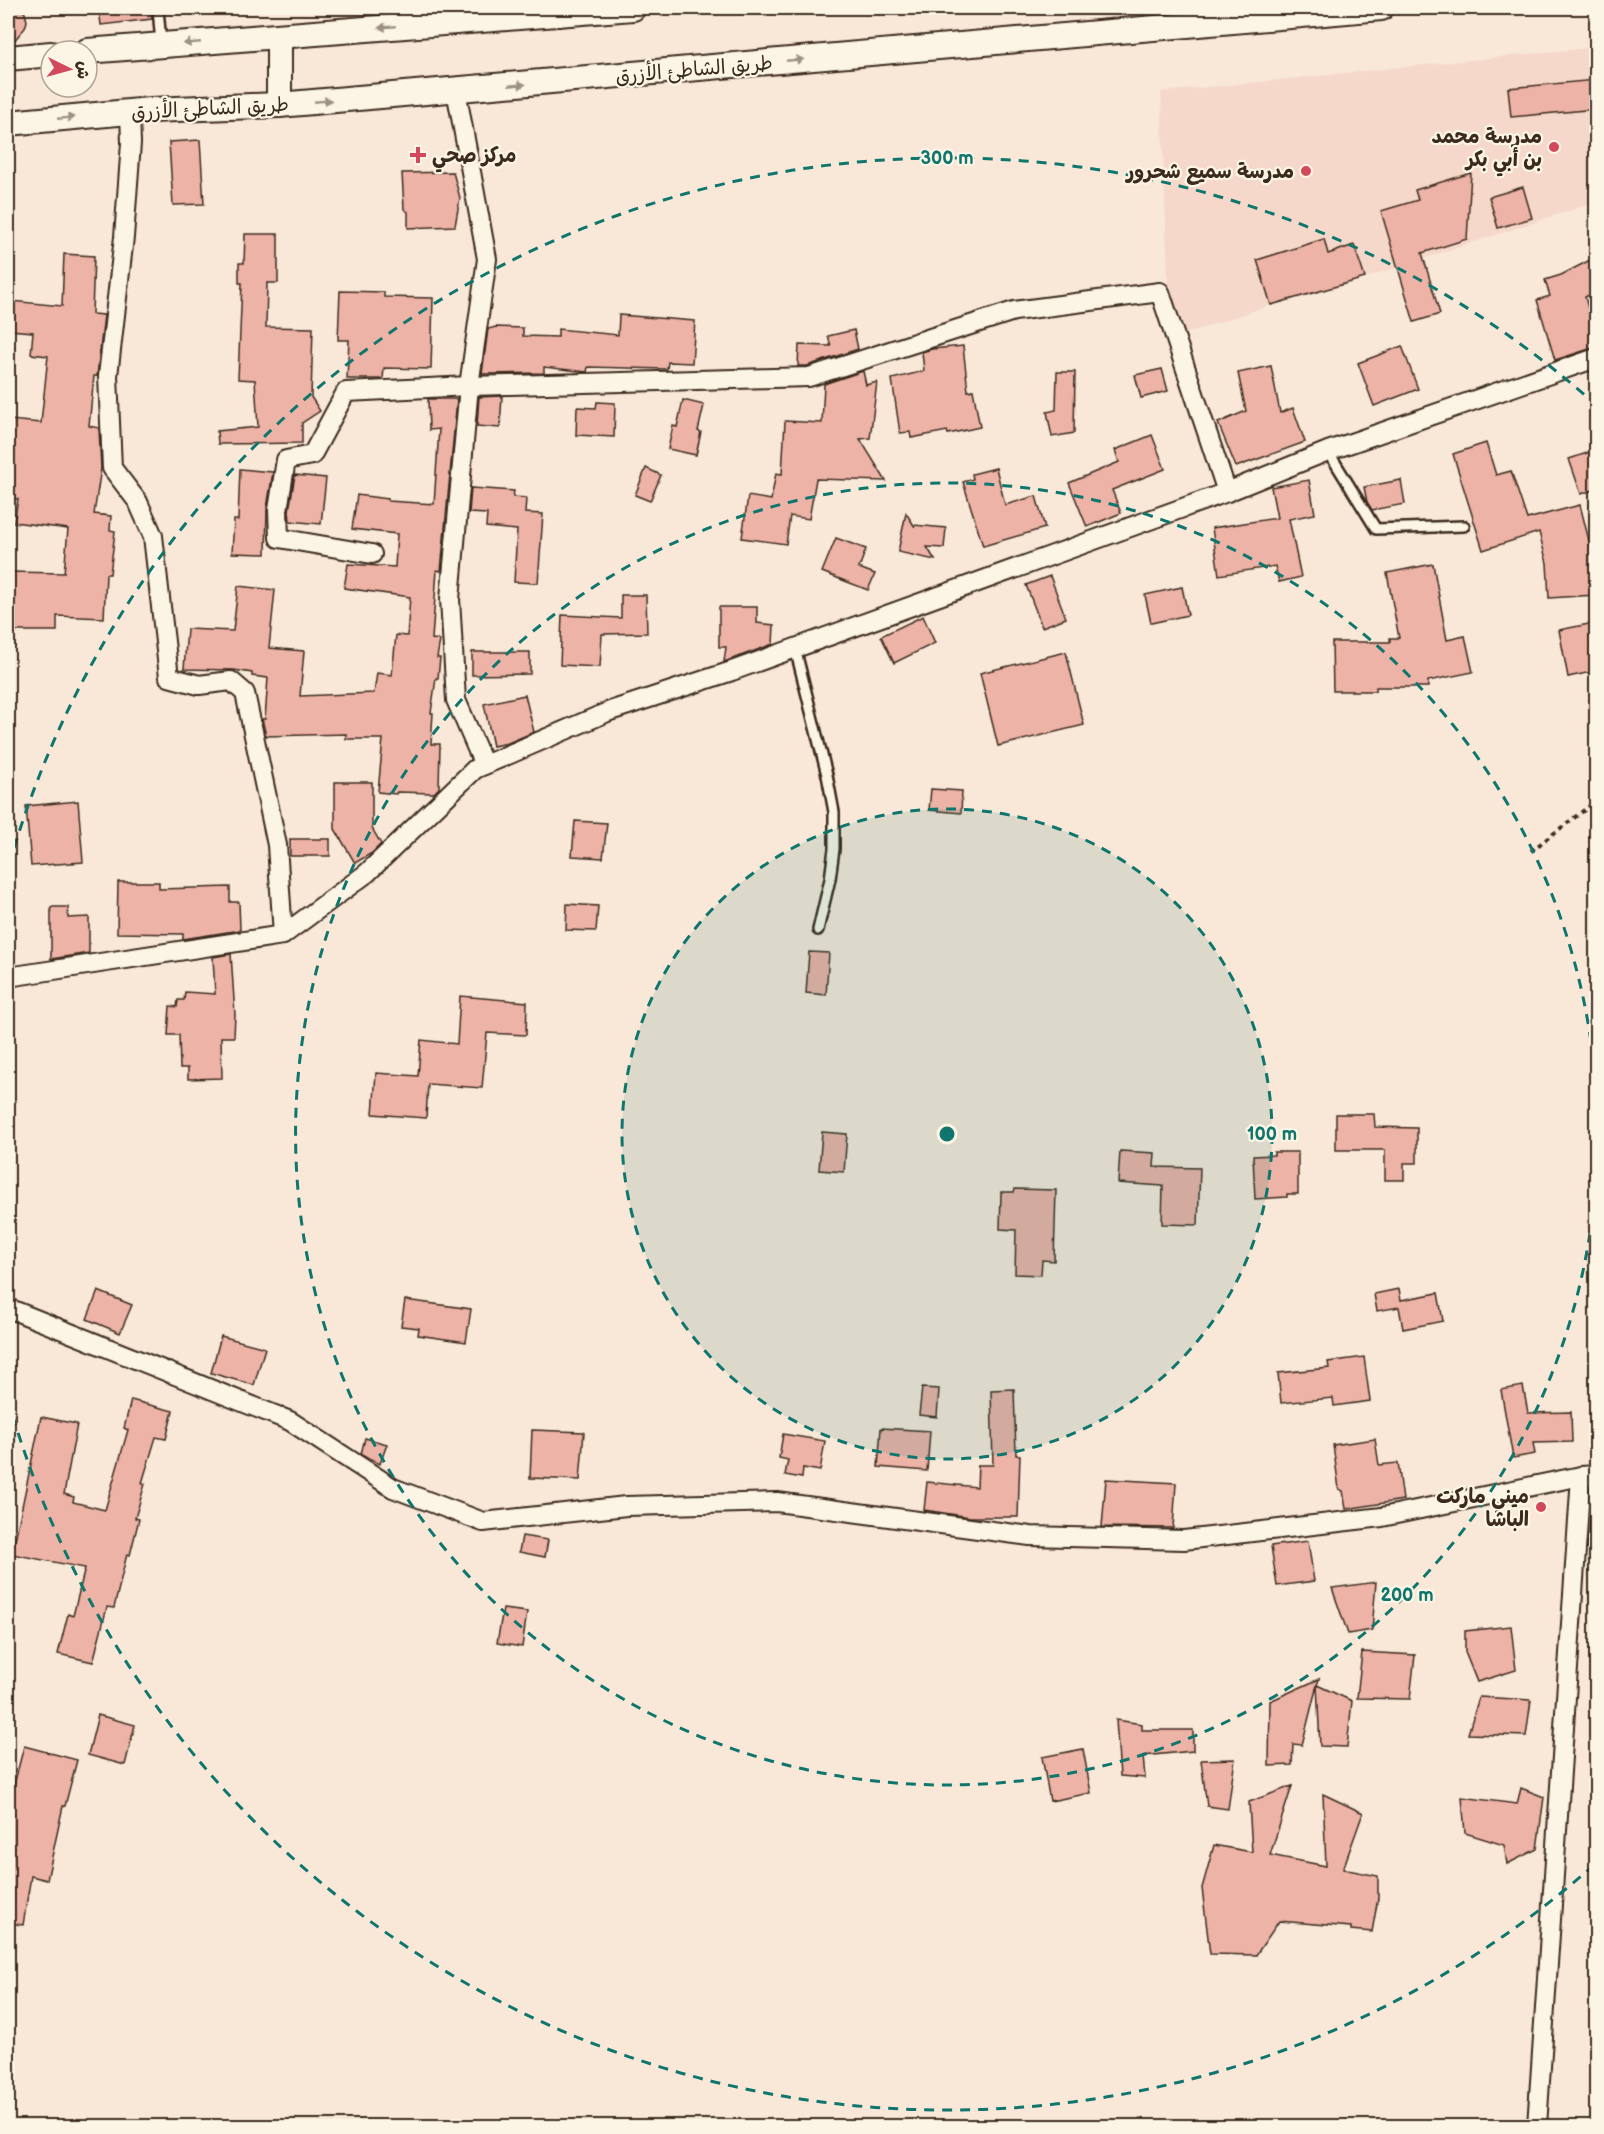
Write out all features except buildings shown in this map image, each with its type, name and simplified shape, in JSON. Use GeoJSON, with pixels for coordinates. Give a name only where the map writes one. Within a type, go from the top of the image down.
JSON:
{"type":"FeatureCollection","features":[{"type":"Feature","properties":{"kind":"main road"},"geometry":{"type":"LineString","coordinates":[[99,50],[633,8]]}},
{"type":"Feature","properties":{"kind":"main road","name":"طريق الشاطئ الأزرق"},"geometry":{"type":"LineString","coordinates":[[8,123],[130,112],[279,105],[456,90],[1143,18],[1381,8]]}},
{"type":"Feature","properties":{"kind":"main road"},"geometry":{"type":"LineString","coordinates":[[279,36],[279,105]]}},
{"type":"Feature","properties":{"kind":"main road"},"geometry":{"type":"LineString","coordinates":[[8,58],[39,55]]}},
{"type":"Feature","properties":{"kind":"street"},"geometry":{"type":"LineString","coordinates":[[456,90],[487,259],[469,386],[450,599],[456,700],[484,765]]}},
{"type":"Feature","properties":{"kind":"street"},"geometry":{"type":"LineString","coordinates":[[130,112],[131,143],[124,237],[108,376],[112,468],[138,502],[153,536],[169,677],[199,685],[231,681],[245,693],[277,845],[282,935]]}},
{"type":"Feature","properties":{"kind":"street"},"geometry":{"type":"LineString","coordinates":[[372,554],[279,538],[278,510],[286,460],[312,455],[346,392],[469,386],[809,377],[1014,311],[1160,292],[1227,492]]}},
{"type":"Feature","properties":{"kind":"street"},"geometry":{"type":"LineString","coordinates":[[8,976],[282,935],[367,873],[475,769],[484,765],[610,711],[795,648],[1227,492],[1329,451],[1596,358]]}},
{"type":"Feature","properties":{"kind":"street"},"geometry":{"type":"LineString","coordinates":[[8,1308],[290,1421],[393,1488],[483,1522],[626,1506],[777,1502],[1030,1536],[1184,1540],[1382,1517],[1589,1475],[1537,2127]]}},
{"type":"Feature","properties":{"kind":"lane"},"geometry":{"type":"LineString","coordinates":[[158,8],[161,45]]}},
{"type":"Feature","properties":{"kind":"lane"},"geometry":{"type":"LineString","coordinates":[[1329,451],[1376,529],[1464,526]]}},
{"type":"Feature","properties":{"kind":"lane"},"geometry":{"type":"LineString","coordinates":[[795,648],[834,812],[834,849],[830,879],[818,930]]}},
{"type":"Feature","properties":{"kind":"path"},"geometry":{"type":"LineString","coordinates":[[1531,851],[1596,801]]}},
{"type":"Feature","properties":{"kind":"shaded area"},"geometry":{"type":"Polygon","coordinates":[[[1596,47],[1596,202],[1170,339],[1161,92],[1596,47]]]}},
{"type":"Feature","properties":{"kind":"place","name":"مدرسة محمد بن أبي بكر"},"geometry":{"type":"Point","coordinates":[1554,147]}},
{"type":"Feature","properties":{"kind":"place","name":"مركز صحي"},"geometry":{"type":"Point","coordinates":[418,155]}},
{"type":"Feature","properties":{"kind":"place","name":"مدرسة سميع شحرور"},"geometry":{"type":"Point","coordinates":[1306,171]}},
{"type":"Feature","properties":{"kind":"place","name":"ميني ماركت الباشا"},"geometry":{"type":"Point","coordinates":[1541,1507]}}]}
